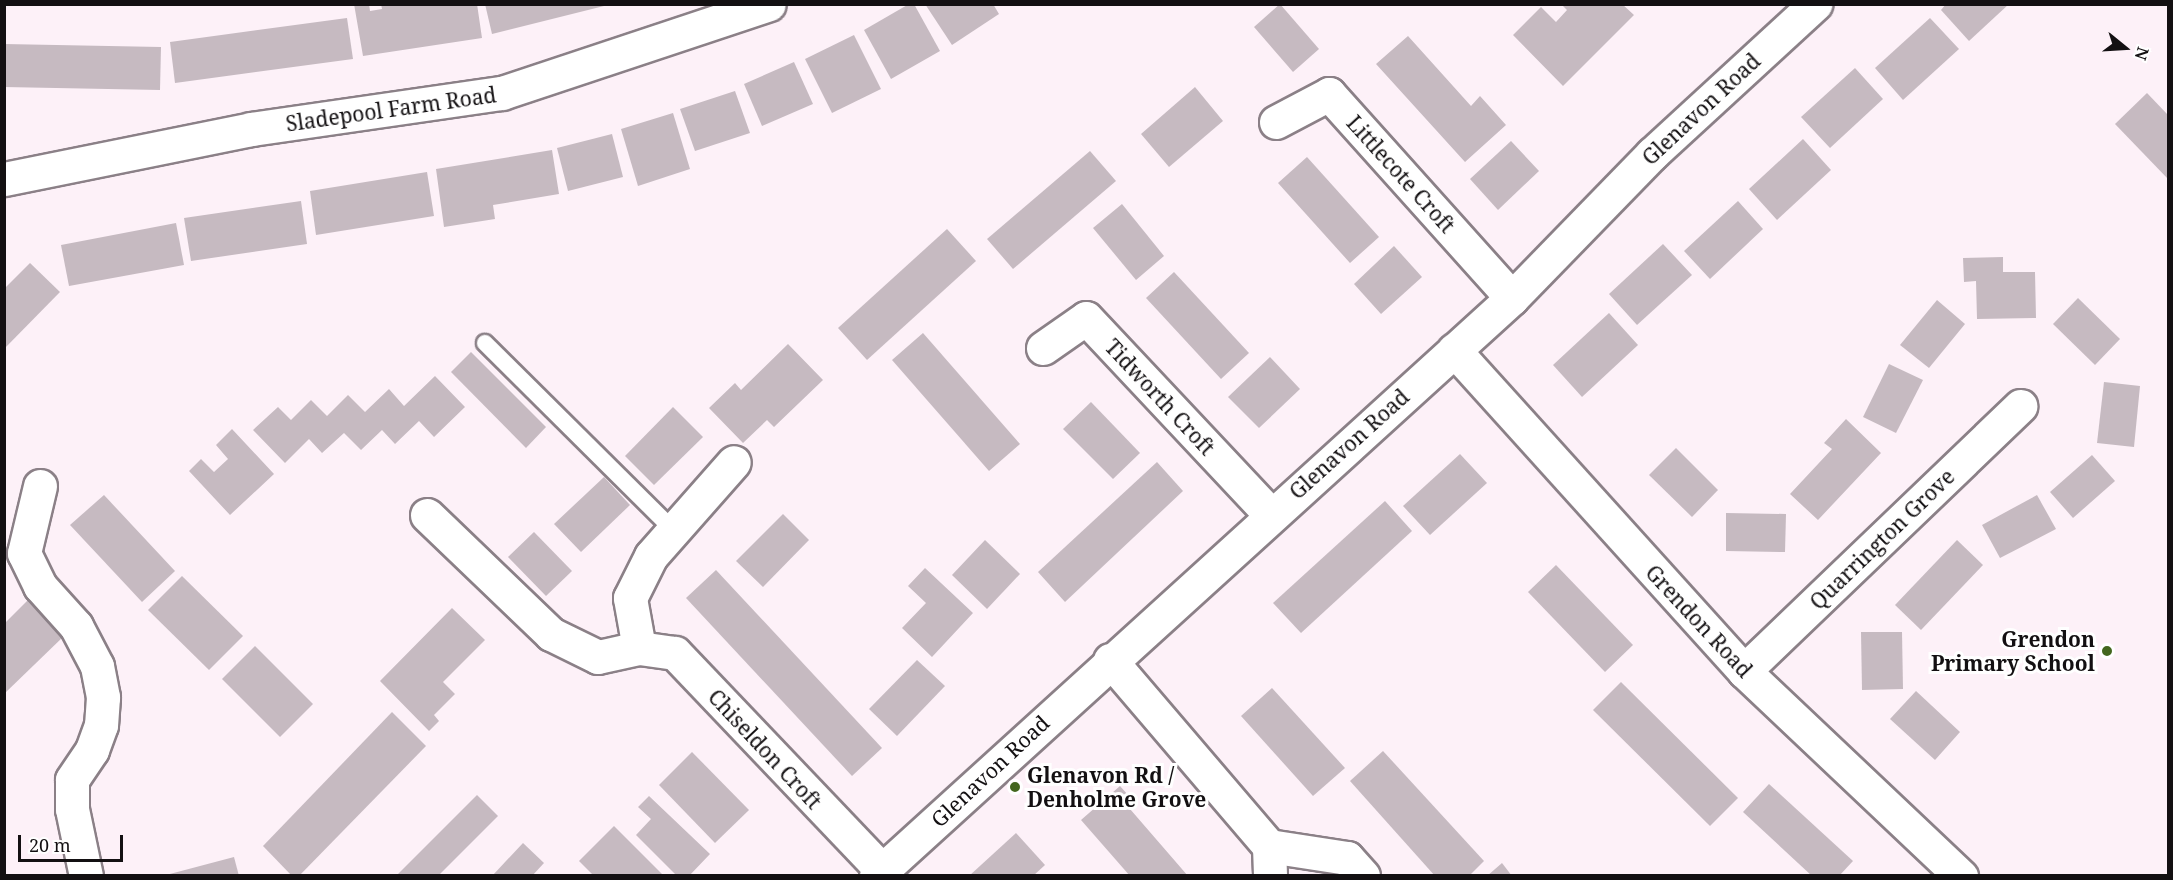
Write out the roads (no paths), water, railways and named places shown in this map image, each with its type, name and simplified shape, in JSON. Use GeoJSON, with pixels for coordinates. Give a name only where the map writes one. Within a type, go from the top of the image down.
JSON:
{"type":"FeatureCollection","features":[{"type":"Feature","properties":{"kind":"street","name":"Sladepool Farm Road"},"geometry":{"type":"LineString","coordinates":[[4,179],[251,129],[502,93],[769,4]]}},
{"type":"Feature","properties":{"kind":"street","name":"Glenavon Road"},"geometry":{"type":"LineString","coordinates":[[879,873],[1270,514],[1512,298],[1797,10]]}},
{"type":"Feature","properties":{"kind":"street","name":"Littlecote Croft"},"geometry":{"type":"LineString","coordinates":[[1276,122],[1329,94],[1512,298]]}},
{"type":"Feature","properties":{"kind":"street","name":"Tidworth Croft"},"geometry":{"type":"LineString","coordinates":[[1043,348],[1086,318],[1270,514]]}},
{"type":"Feature","properties":{"kind":"street","name":"Grendon Road"},"geometry":{"type":"LineString","coordinates":[[1454,350],[1744,671],[1961,876]]}},
{"type":"Feature","properties":{"kind":"street","name":"Quarrington Grove"},"geometry":{"type":"LineString","coordinates":[[1744,671],[2020,406]]}},
{"type":"Feature","properties":{"kind":"street"},"geometry":{"type":"LineString","coordinates":[[639,648],[630,598],[651,556],[734,462]]}},
{"type":"Feature","properties":{"kind":"street"},"geometry":{"type":"LineString","coordinates":[[40,486],[14,555],[76,626],[98,666],[103,697],[101,725],[92,750],[72,780],[72,809],[86,876]]}},
{"type":"Feature","properties":{"kind":"street","name":"Chiseldon Croft"},"geometry":{"type":"LineString","coordinates":[[427,515],[551,634],[598,657],[639,648],[675,653],[879,873]]}},
{"type":"Feature","properties":{"kind":"street"},"geometry":{"type":"LineString","coordinates":[[1110,660],[1270,861],[1347,858],[1363,876]]}},
{"type":"Feature","properties":{"kind":"lane"},"geometry":{"type":"LineString","coordinates":[[485,343],[674,531]]}},
{"type":"Feature","properties":{"kind":"place","name":"Grendon Primary School"},"geometry":{"type":"Point","coordinates":[2107,651]}},
{"type":"Feature","properties":{"kind":"place","name":"Glenavon Rd / Denholme Grove"},"geometry":{"type":"Point","coordinates":[1015,787]}}]}
